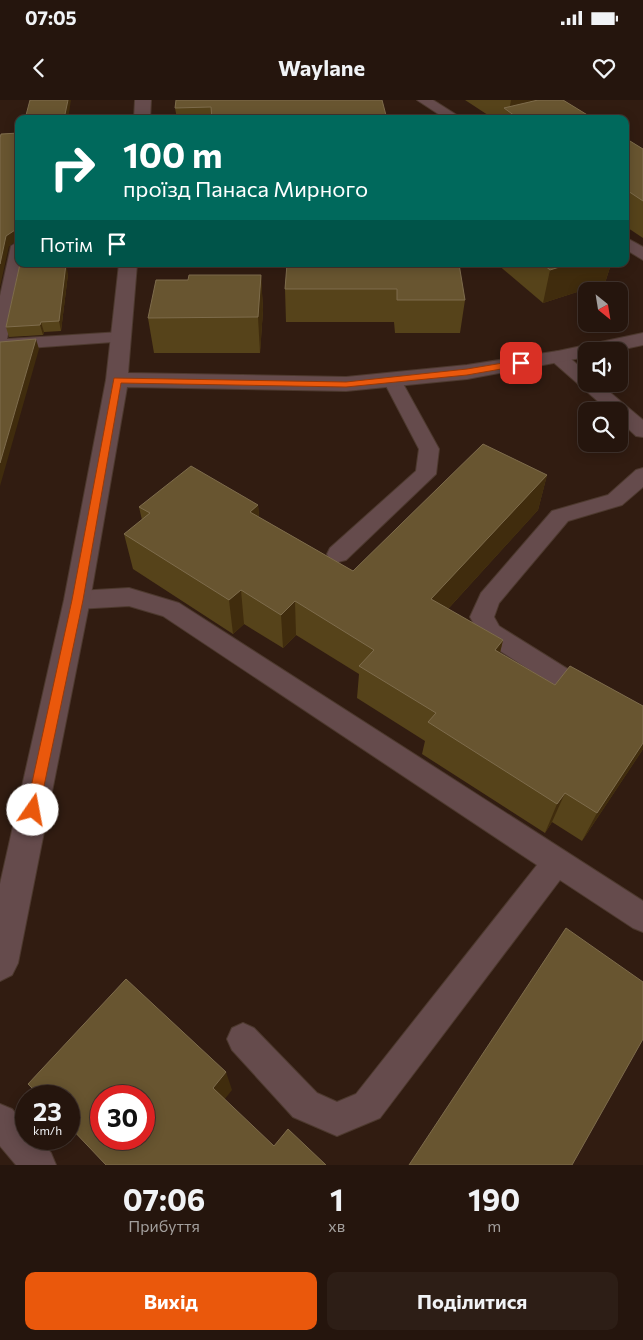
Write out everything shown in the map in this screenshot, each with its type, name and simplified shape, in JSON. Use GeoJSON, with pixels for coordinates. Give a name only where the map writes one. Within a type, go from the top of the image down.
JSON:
{"type":"FeatureCollection","features":[{"type":"Feature","properties":{"kind":"street"},"geometry":{"type":"LineString","coordinates":[[142,115],[143,100]]}},
{"type":"Feature","properties":{"kind":"street"},"geometry":{"type":"LineString","coordinates":[[0,963],[78,600],[117,380],[128,267]]}},
{"type":"Feature","properties":{"kind":"street"},"geometry":{"type":"LineString","coordinates":[[117,380],[346,384],[467,372],[558,357],[643,339]]}},
{"type":"Feature","properties":{"kind":"lane"},"geometry":{"type":"LineString","coordinates":[[424,100],[449,115]]}},
{"type":"Feature","properties":{"kind":"lane"},"geometry":{"type":"LineString","coordinates":[[629,245],[643,255]]}},
{"type":"Feature","properties":{"kind":"lane"},"geometry":{"type":"LineString","coordinates":[[0,337],[15,265]]}},
{"type":"Feature","properties":{"kind":"lane"},"geometry":{"type":"LineString","coordinates":[[0,345],[121,337]]}},
{"type":"Feature","properties":{"kind":"lane"},"geometry":{"type":"LineString","coordinates":[[558,357],[578,375]]}},
{"type":"Feature","properties":{"kind":"lane"},"geometry":{"type":"LineString","coordinates":[[338,554],[426,474],[429,449],[392,380]]}},
{"type":"Feature","properties":{"kind":"lane"},"geometry":{"type":"LineString","coordinates":[[598,392],[643,431]]}},
{"type":"Feature","properties":{"kind":"lane"},"geometry":{"type":"LineString","coordinates":[[643,475],[615,500],[560,516],[489,599],[482,617],[491,633],[643,729]]}},
{"type":"Feature","properties":{"kind":"lane"},"geometry":{"type":"LineString","coordinates":[[78,600],[129,597],[171,609],[643,918]]}},
{"type":"Feature","properties":{"kind":"lane"},"geometry":{"type":"LineString","coordinates":[[243,1039],[305,1105],[337,1119],[368,1106],[556,862]]}},
{"type":"Feature","properties":{"kind":"lane"},"geometry":{"type":"LineString","coordinates":[[0,1121],[39,1165]]}},
{"type":"Feature","properties":{"kind":"building"},"geometry":{"type":"Polygon","coordinates":[[[30,100],[68,100],[65,115],[26,115],[30,100]]]}},
{"type":"Feature","properties":{"kind":"building"},"geometry":{"type":"Polygon","coordinates":[[[176,100],[382,100],[386,115],[212,115],[211,107],[175,108],[176,100]]]}},
{"type":"Feature","properties":{"kind":"building"},"geometry":{"type":"Polygon","coordinates":[[[538,100],[563,100],[587,115],[514,115],[504,108],[538,100]]]}},
{"type":"Feature","properties":{"kind":"building"},"geometry":{"type":"Polygon","coordinates":[[[15,133],[15,230],[6,236],[0,264],[0,138],[1,134],[15,133]]]}},
{"type":"Feature","properties":{"kind":"building"},"geometry":{"type":"Polygon","coordinates":[[[629,140],[643,149],[643,201],[629,192],[629,140]]]}},
{"type":"Feature","properties":{"kind":"building"},"geometry":{"type":"Polygon","coordinates":[[[19,267],[66,267],[59,321],[41,322],[40,325],[6,327],[19,267]]]}},
{"type":"Feature","properties":{"kind":"building"},"geometry":{"type":"Polygon","coordinates":[[[287,267],[460,267],[465,300],[397,300],[397,289],[285,289],[287,267]]]}},
{"type":"Feature","properties":{"kind":"building"},"geometry":{"type":"Polygon","coordinates":[[[546,267],[560,267],[550,270],[546,267]]]}},
{"type":"Feature","properties":{"kind":"building"},"geometry":{"type":"Polygon","coordinates":[[[189,275],[261,275],[258,317],[148,318],[156,280],[188,280],[189,275]]]}},
{"type":"Feature","properties":{"kind":"building"},"geometry":{"type":"Polygon","coordinates":[[[36,339],[0,463],[0,342],[36,339]]]}},
{"type":"Feature","properties":{"kind":"building"},"geometry":{"type":"Polygon","coordinates":[[[483,444],[547,475],[431,599],[503,640],[495,650],[555,685],[570,666],[643,706],[643,743],[597,813],[565,793],[557,804],[428,722],[436,713],[359,666],[374,650],[295,601],[281,615],[241,590],[229,600],[124,534],[150,513],[139,507],[191,466],[258,505],[250,512],[353,571],[483,444]]]}},
{"type":"Feature","properties":{"kind":"building"},"geometry":{"type":"Polygon","coordinates":[[[566,928],[643,982],[643,1039],[572,1165],[409,1165],[566,928]]]}},
{"type":"Feature","properties":{"kind":"building"},"geometry":{"type":"Polygon","coordinates":[[[126,979],[226,1072],[213,1088],[274,1146],[288,1129],[326,1165],[106,1165],[92,1150],[155,1150],[155,1085],[90,1085],[90,1148],[80,1138],[80,1085],[29,1085],[126,979]]]}},
{"type":"Feature","properties":{"kind":"route"},"geometry":{"type":"LineString","coordinates":[[33,810],[78,600],[117,380],[346,384],[467,372],[521,363]]}}]}
